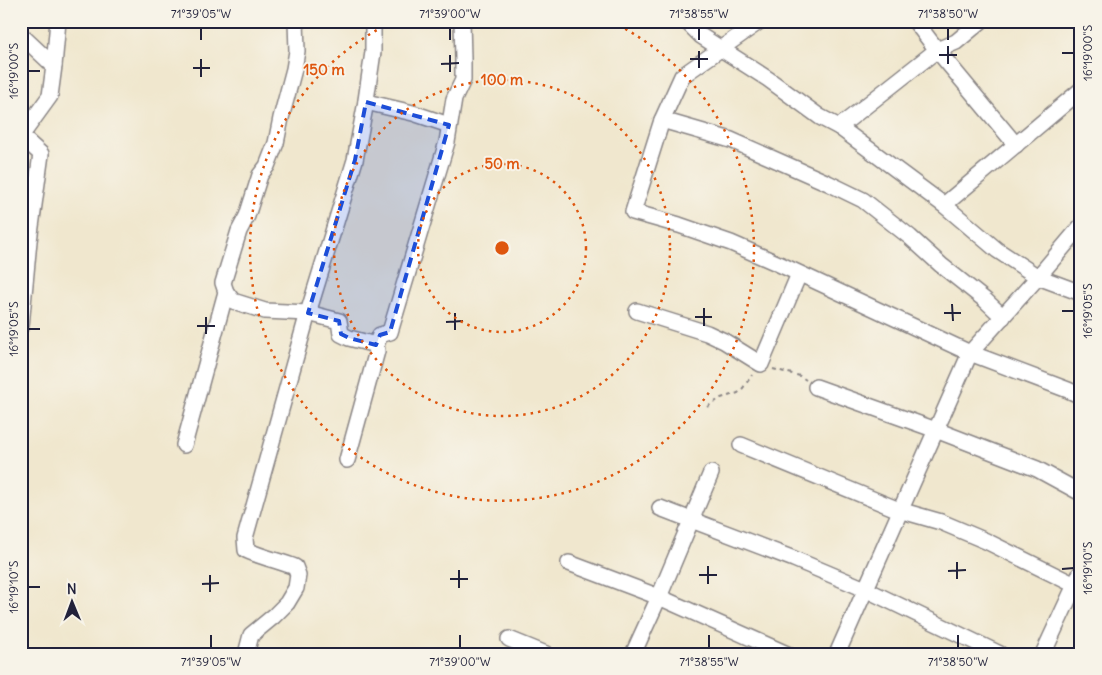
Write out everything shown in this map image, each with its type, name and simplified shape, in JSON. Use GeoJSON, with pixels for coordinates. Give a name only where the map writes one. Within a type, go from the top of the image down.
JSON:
{"type":"FeatureCollection","features":[{"type":"Feature","properties":{"kind":"street"},"geometry":{"type":"LineString","coordinates":[[21,326],[25,237],[41,154],[21,136],[50,96],[58,21]]}},
{"type":"Feature","properties":{"kind":"street"},"geometry":{"type":"LineString","coordinates":[[296,21],[297,51],[276,143],[267,166],[260,175],[247,216],[239,231],[223,283],[226,292],[233,301],[265,311],[308,313],[338,322],[341,334],[348,338],[376,345]]}},
{"type":"Feature","properties":{"kind":"street"},"geometry":{"type":"LineString","coordinates":[[246,654],[252,636],[287,604],[296,588],[298,575],[296,567],[246,550],[245,538],[308,313],[355,160],[373,52],[373,21]]}},
{"type":"Feature","properties":{"kind":"street"},"geometry":{"type":"LineString","coordinates":[[347,460],[376,345],[380,335],[390,332],[447,142],[454,99],[462,80],[462,21]]}},
{"type":"Feature","properties":{"kind":"street"},"geometry":{"type":"LineString","coordinates":[[686,21],[701,36],[768,78],[820,117],[839,127],[944,204],[997,250],[1038,277],[1081,294]]}},
{"type":"Feature","properties":{"kind":"street"},"geometry":{"type":"LineString","coordinates":[[760,21],[682,76],[662,120],[633,212],[679,224],[731,243],[970,353],[1081,396]]}},
{"type":"Feature","properties":{"kind":"street"},"geometry":{"type":"LineString","coordinates":[[915,21],[1016,145]]}},
{"type":"Feature","properties":{"kind":"street"},"geometry":{"type":"LineString","coordinates":[[839,127],[937,50],[956,42],[981,21]]}},
{"type":"Feature","properties":{"kind":"street"},"geometry":{"type":"LineString","coordinates":[[21,34],[54,66]]}},
{"type":"Feature","properties":{"kind":"street"},"geometry":{"type":"LineString","coordinates":[[944,204],[1081,90]]}},
{"type":"Feature","properties":{"kind":"street"},"geometry":{"type":"LineString","coordinates":[[366,102],[413,113],[450,125]]}},
{"type":"Feature","properties":{"kind":"street"},"geometry":{"type":"LineString","coordinates":[[662,120],[730,140],[863,200],[910,237],[1003,317]]}},
{"type":"Feature","properties":{"kind":"street"},"geometry":{"type":"LineString","coordinates":[[837,654],[970,353],[1081,226]]}},
{"type":"Feature","properties":{"kind":"street"},"geometry":{"type":"LineString","coordinates":[[637,311],[724,340],[761,364],[799,274]]}},
{"type":"Feature","properties":{"kind":"street"},"geometry":{"type":"LineString","coordinates":[[184,445],[226,292]]}},
{"type":"Feature","properties":{"kind":"street"},"geometry":{"type":"LineString","coordinates":[[816,387],[1037,469],[1081,493]]}},
{"type":"Feature","properties":{"kind":"street"},"geometry":{"type":"LineString","coordinates":[[740,445],[899,510],[941,522],[1079,582],[1043,654]]}},
{"type":"Feature","properties":{"kind":"street"},"geometry":{"type":"LineString","coordinates":[[633,654],[692,521],[711,473]]}},
{"type":"Feature","properties":{"kind":"street"},"geometry":{"type":"LineString","coordinates":[[660,508],[794,559],[865,589],[1000,654]]}},
{"type":"Feature","properties":{"kind":"street"},"geometry":{"type":"LineString","coordinates":[[569,563],[659,597],[787,654]]}},
{"type":"Feature","properties":{"kind":"street"},"geometry":{"type":"LineString","coordinates":[[509,639],[546,654]]}},
{"type":"Feature","properties":{"kind":"path"},"geometry":{"type":"LineString","coordinates":[[707,407],[721,398],[738,393],[744,388],[761,364],[805,378],[816,387]]}},
{"type":"Feature","properties":{"kind":"highlighted area"},"geometry":{"type":"Polygon","coordinates":[[[366,102],[449,125],[390,332],[380,335],[376,345],[341,334],[339,321],[308,313],[355,160],[366,102]]]}}]}
